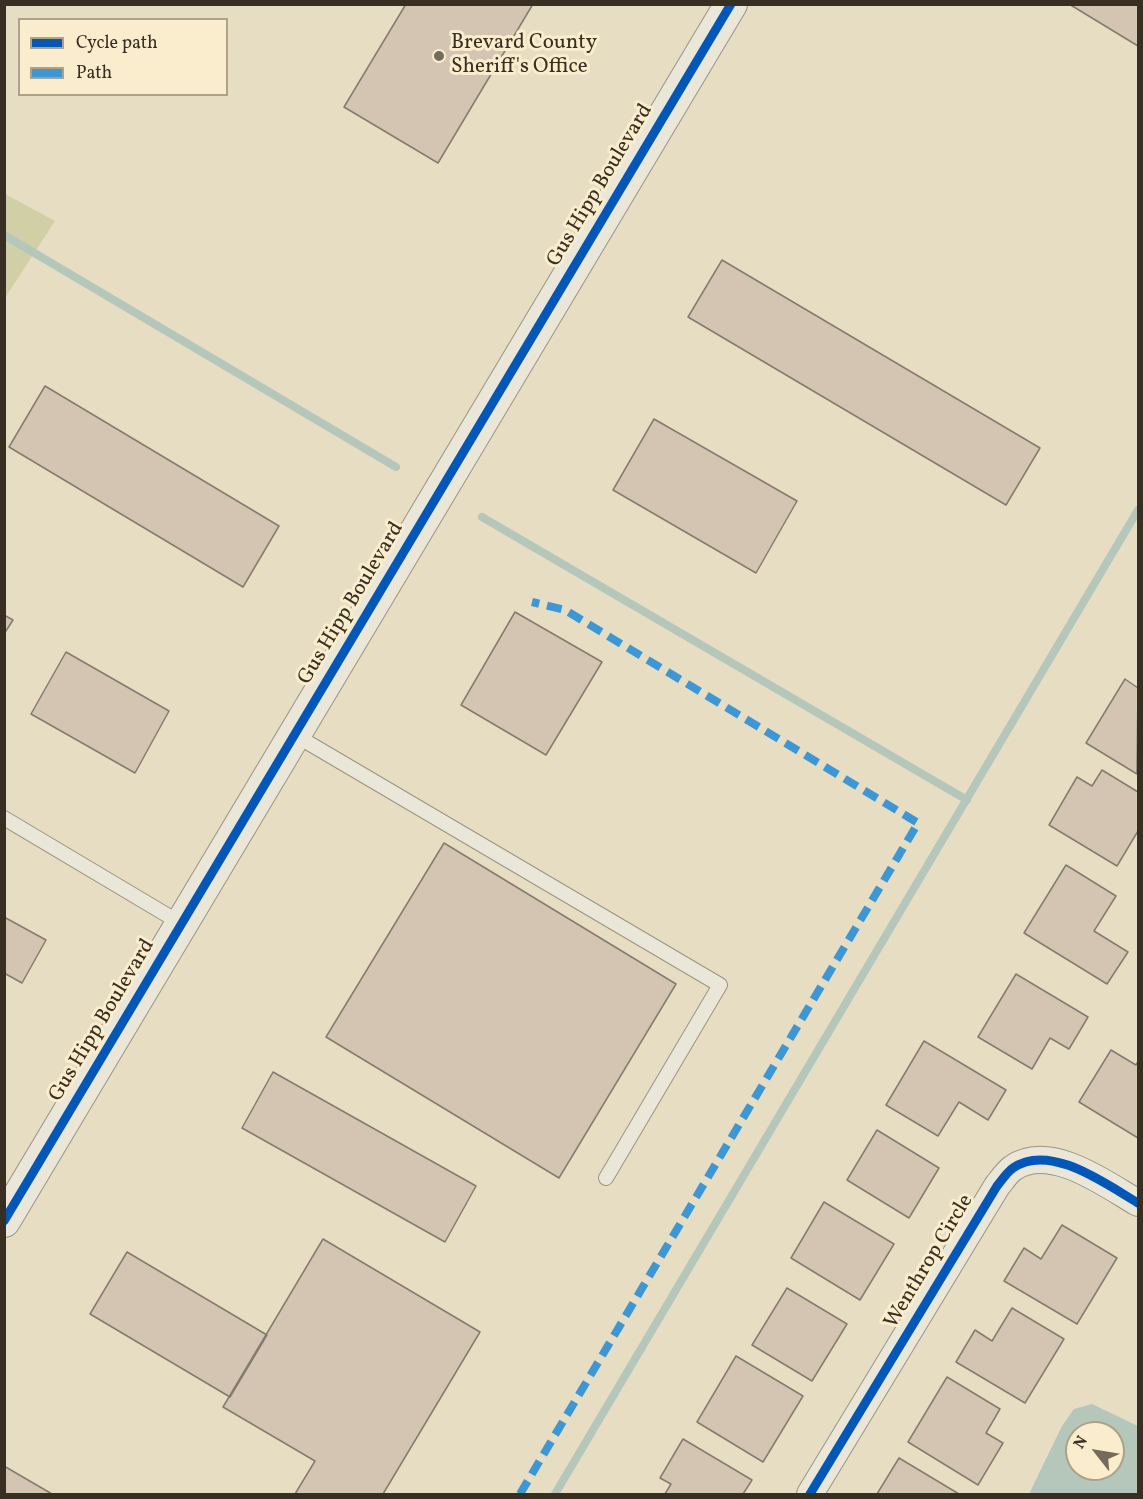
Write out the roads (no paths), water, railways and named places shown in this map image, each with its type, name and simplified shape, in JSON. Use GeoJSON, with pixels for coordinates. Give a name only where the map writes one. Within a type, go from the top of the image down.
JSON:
{"type":"FeatureCollection","features":[{"type":"Feature","properties":{"kind":"street","name":"Gus Hipp Boulevard"},"geometry":{"type":"LineString","coordinates":[[4,1221],[731,4]]}},
{"type":"Feature","properties":{"kind":"street","name":"Wenthrop Circle"},"geometry":{"type":"LineString","coordinates":[[810,1494],[997,1186],[1013,1167],[1034,1161],[1061,1162],[1090,1174],[1138,1203]]}},
{"type":"Feature","properties":{"kind":"lane"},"geometry":{"type":"LineString","coordinates":[[295,735],[720,985],[606,1178]]}},
{"type":"Feature","properties":{"kind":"lane"},"geometry":{"type":"LineString","coordinates":[[4,818],[182,924]]}},
{"type":"Feature","properties":{"kind":"waterway"},"geometry":{"type":"LineString","coordinates":[[4,235],[396,467]]}},
{"type":"Feature","properties":{"kind":"waterway"},"geometry":{"type":"LineString","coordinates":[[555,1494],[1138,510]]}},
{"type":"Feature","properties":{"kind":"waterway"},"geometry":{"type":"LineString","coordinates":[[482,517],[967,800]]}},
{"type":"Feature","properties":{"kind":"place","name":"Brevard County Sheriff's Office"},"geometry":{"type":"Point","coordinates":[439,56]}}]}
